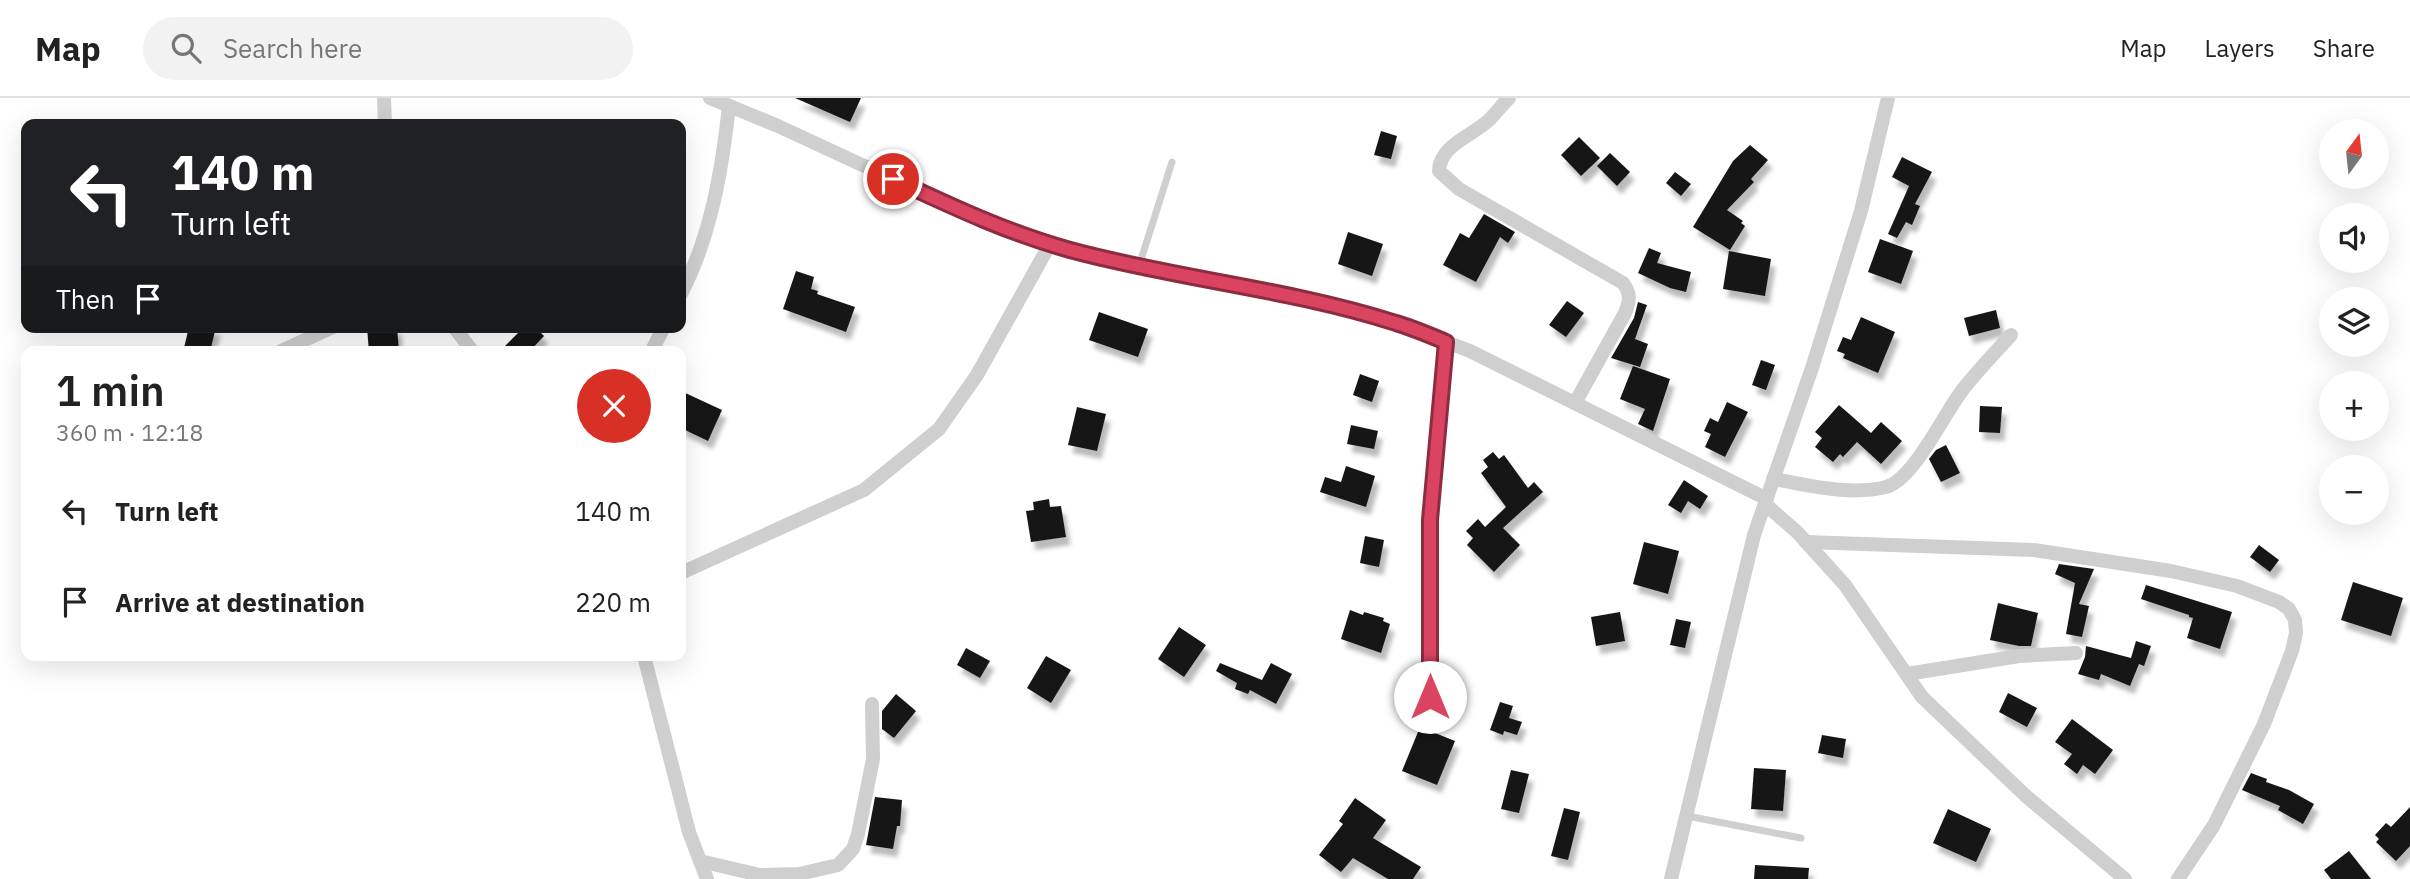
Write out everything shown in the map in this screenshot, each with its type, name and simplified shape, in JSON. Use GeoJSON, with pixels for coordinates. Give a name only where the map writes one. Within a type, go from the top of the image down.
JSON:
{"type":"FeatureCollection","features":[{"type":"Feature","properties":{"kind":"street"},"geometry":{"type":"LineString","coordinates":[[384,98],[385,119]]}},
{"type":"Feature","properties":{"kind":"street"},"geometry":{"type":"LineString","coordinates":[[710,98],[778,126],[985,222],[1050,244],[1139,267],[1304,299],[1396,323],[1470,351],[1766,501],[1845,585],[1923,697],[2027,797],[2125,879]]}},
{"type":"Feature","properties":{"kind":"street"},"geometry":{"type":"LineString","coordinates":[[1508,98],[1489,120],[1446,151],[1439,161],[1439,171],[1459,189],[1623,283],[1630,291],[1625,313],[1575,403]]}},
{"type":"Feature","properties":{"kind":"street"},"geometry":{"type":"LineString","coordinates":[[1671,879],[1754,535],[1812,368],[1861,211],[1888,98]]}},
{"type":"Feature","properties":{"kind":"street"},"geometry":{"type":"LineString","coordinates":[[686,285],[694,268],[711,211],[723,156],[729,106]]}},
{"type":"Feature","properties":{"kind":"street"},"geometry":{"type":"LineString","coordinates":[[686,571],[864,491],[939,429],[976,375],[1050,244]]}},
{"type":"Feature","properties":{"kind":"street"},"geometry":{"type":"LineString","coordinates":[[292,346],[321,333]]}},
{"type":"Feature","properties":{"kind":"street"},"geometry":{"type":"LineString","coordinates":[[1773,479],[1866,491],[1889,487],[1907,475],[1961,392],[2011,335]]}},
{"type":"Feature","properties":{"kind":"street"},"geometry":{"type":"LineString","coordinates":[[1430,697],[1430,520],[1446,342]]}},
{"type":"Feature","properties":{"kind":"street"},"geometry":{"type":"LineString","coordinates":[[1806,542],[2034,550],[2184,574],[2237,586],[2279,602],[2289,609],[2295,621],[2296,633],[2292,651],[2263,724],[2214,825],[2178,879]]}},
{"type":"Feature","properties":{"kind":"street"},"geometry":{"type":"LineString","coordinates":[[1907,674],[2019,656],[2076,653]]}},
{"type":"Feature","properties":{"kind":"street"},"geometry":{"type":"LineString","coordinates":[[645,661],[689,832],[708,879]]}},
{"type":"Feature","properties":{"kind":"street"},"geometry":{"type":"LineString","coordinates":[[700,861],[760,875],[799,874],[838,865],[853,849],[858,834],[873,759],[872,705]]}},
{"type":"Feature","properties":{"kind":"lane"},"geometry":{"type":"LineString","coordinates":[[1139,267],[1172,162]]}},
{"type":"Feature","properties":{"kind":"lane"},"geometry":{"type":"LineString","coordinates":[[1687,816],[1801,838]]}},
{"type":"Feature","properties":{"kind":"building"},"geometry":{"type":"Polygon","coordinates":[[[795,98],[861,98],[850,122],[795,98]]]}},
{"type":"Feature","properties":{"kind":"building"},"geometry":{"type":"Polygon","coordinates":[[[1381,131],[1397,136],[1391,159],[1374,155],[1381,131]]]}},
{"type":"Feature","properties":{"kind":"building"},"geometry":{"type":"Polygon","coordinates":[[[1579,137],[1600,158],[1581,176],[1561,155],[1579,137]]]}},
{"type":"Feature","properties":{"kind":"building"},"geometry":{"type":"Polygon","coordinates":[[[1750,145],[1768,160],[1751,179],[1754,182],[1727,210],[1743,221],[1741,223],[1745,226],[1730,250],[1693,227],[1733,161],[1750,145]]]}},
{"type":"Feature","properties":{"kind":"building"},"geometry":{"type":"Polygon","coordinates":[[[1610,153],[1630,172],[1617,186],[1597,166],[1610,153]]]}},
{"type":"Feature","properties":{"kind":"building"},"geometry":{"type":"Polygon","coordinates":[[[1902,157],[1932,172],[1915,204],[1920,206],[1912,225],[1906,222],[1897,238],[1888,234],[1909,186],[1892,177],[1902,157]]]}},
{"type":"Feature","properties":{"kind":"building"},"geometry":{"type":"Polygon","coordinates":[[[1675,172],[1691,184],[1681,196],[1666,183],[1675,172]]]}},
{"type":"Feature","properties":{"kind":"building"},"geometry":{"type":"Polygon","coordinates":[[[1484,214],[1515,232],[1508,243],[1500,237],[1476,282],[1443,265],[1460,233],[1469,238],[1484,214]]]}},
{"type":"Feature","properties":{"kind":"building"},"geometry":{"type":"Polygon","coordinates":[[[1348,232],[1383,244],[1372,276],[1338,264],[1348,232]]]}},
{"type":"Feature","properties":{"kind":"building"},"geometry":{"type":"Polygon","coordinates":[[[1880,239],[1913,251],[1901,284],[1868,272],[1880,239]]]}},
{"type":"Feature","properties":{"kind":"building"},"geometry":{"type":"Polygon","coordinates":[[[1649,248],[1661,253],[1657,263],[1691,272],[1686,292],[1670,288],[1638,273],[1649,248]]]}},
{"type":"Feature","properties":{"kind":"building"},"geometry":{"type":"Polygon","coordinates":[[[1729,251],[1771,259],[1765,296],[1723,289],[1729,251]]]}},
{"type":"Feature","properties":{"kind":"building"},"geometry":{"type":"Polygon","coordinates":[[[796,271],[814,277],[811,289],[818,291],[817,294],[855,307],[846,332],[783,309],[796,271]]]}},
{"type":"Feature","properties":{"kind":"building"},"geometry":{"type":"Polygon","coordinates":[[[1567,301],[1584,313],[1566,337],[1549,325],[1567,301]]]}},
{"type":"Feature","properties":{"kind":"building"},"geometry":{"type":"Polygon","coordinates":[[[1638,302],[1647,305],[1635,339],[1648,344],[1640,367],[1611,358],[1634,318],[1638,302]]]}},
{"type":"Feature","properties":{"kind":"building"},"geometry":{"type":"Polygon","coordinates":[[[1996,310],[2000,328],[1969,336],[1964,318],[1996,310]]]}},
{"type":"Feature","properties":{"kind":"building"},"geometry":{"type":"Polygon","coordinates":[[[1099,312],[1148,329],[1138,357],[1089,340],[1099,312]]]}},
{"type":"Feature","properties":{"kind":"building"},"geometry":{"type":"Polygon","coordinates":[[[1861,317],[1895,332],[1878,373],[1843,358],[1845,354],[1837,351],[1843,337],[1851,340],[1861,317]]]}},
{"type":"Feature","properties":{"kind":"building"},"geometry":{"type":"Polygon","coordinates":[[[188,333],[215,333],[211,346],[184,346],[188,333]]]}},
{"type":"Feature","properties":{"kind":"building"},"geometry":{"type":"Polygon","coordinates":[[[367,333],[397,333],[399,346],[369,346],[367,333]]]}},
{"type":"Feature","properties":{"kind":"building"},"geometry":{"type":"Polygon","coordinates":[[[518,333],[541,333],[544,336],[535,346],[505,346],[518,333]]]}},
{"type":"Feature","properties":{"kind":"building"},"geometry":{"type":"Polygon","coordinates":[[[1761,360],[1775,365],[1766,390],[1752,385],[1761,360]]]}},
{"type":"Feature","properties":{"kind":"building"},"geometry":{"type":"Polygon","coordinates":[[[1633,366],[1670,379],[1653,431],[1638,424],[1645,409],[1620,399],[1633,366]]]}},
{"type":"Feature","properties":{"kind":"building"},"geometry":{"type":"Polygon","coordinates":[[[1360,374],[1379,381],[1372,402],[1353,395],[1360,374]]]}},
{"type":"Feature","properties":{"kind":"building"},"geometry":{"type":"Polygon","coordinates":[[[686,393],[722,410],[708,441],[686,430],[686,393]]]}},
{"type":"Feature","properties":{"kind":"building"},"geometry":{"type":"Polygon","coordinates":[[[1727,402],[1748,412],[1725,457],[1705,447],[1711,434],[1704,431],[1710,418],[1718,422],[1727,402]]]}},
{"type":"Feature","properties":{"kind":"building"},"geometry":{"type":"Polygon","coordinates":[[[1839,405],[1871,433],[1881,422],[1902,441],[1881,464],[1857,442],[1843,457],[1840,454],[1833,462],[1815,447],[1822,438],[1815,432],[1839,405]]]}},
{"type":"Feature","properties":{"kind":"building"},"geometry":{"type":"Polygon","coordinates":[[[1980,406],[2002,407],[2000,433],[1979,432],[1980,406]]]}},
{"type":"Feature","properties":{"kind":"building"},"geometry":{"type":"Polygon","coordinates":[[[1077,407],[1106,414],[1097,451],[1068,445],[1077,407]]]}},
{"type":"Feature","properties":{"kind":"building"},"geometry":{"type":"Polygon","coordinates":[[[1351,425],[1378,431],[1374,449],[1347,444],[1351,425]]]}},
{"type":"Feature","properties":{"kind":"building"},"geometry":{"type":"Polygon","coordinates":[[[1946,445],[1960,473],[1941,482],[1929,459],[1936,450],[1946,445]]]}},
{"type":"Feature","properties":{"kind":"building"},"geometry":{"type":"Polygon","coordinates":[[[1493,452],[1499,459],[1504,455],[1528,488],[1534,482],[1543,492],[1503,528],[1520,545],[1494,572],[1467,545],[1473,538],[1466,531],[1478,519],[1485,527],[1506,507],[1481,473],[1488,467],[1483,460],[1493,452]]]}},
{"type":"Feature","properties":{"kind":"building"},"geometry":{"type":"Polygon","coordinates":[[[1346,466],[1375,476],[1366,507],[1320,492],[1325,477],[1341,482],[1346,466]]]}},
{"type":"Feature","properties":{"kind":"building"},"geometry":{"type":"Polygon","coordinates":[[[1684,480],[1708,496],[1700,509],[1688,501],[1681,513],[1668,505],[1684,480]]]}},
{"type":"Feature","properties":{"kind":"building"},"geometry":{"type":"Polygon","coordinates":[[[1049,499],[1050,507],[1061,506],[1066,537],[1031,542],[1026,511],[1034,510],[1033,502],[1049,499]]]}},
{"type":"Feature","properties":{"kind":"building"},"geometry":{"type":"Polygon","coordinates":[[[1365,536],[1384,540],[1379,567],[1360,563],[1365,536]]]}},
{"type":"Feature","properties":{"kind":"building"},"geometry":{"type":"Polygon","coordinates":[[[1644,542],[1679,551],[1668,594],[1633,584],[1644,542]]]}},
{"type":"Feature","properties":{"kind":"building"},"geometry":{"type":"Polygon","coordinates":[[[2259,545],[2279,560],[2270,572],[2250,557],[2259,545]]]}},
{"type":"Feature","properties":{"kind":"building"},"geometry":{"type":"Polygon","coordinates":[[[2059,564],[2094,569],[2079,604],[2089,606],[2082,637],[2066,634],[2075,583],[2055,574],[2059,564]]]}},
{"type":"Feature","properties":{"kind":"building"},"geometry":{"type":"Polygon","coordinates":[[[2353,582],[2403,598],[2391,636],[2341,620],[2353,582]]]}},
{"type":"Feature","properties":{"kind":"building"},"geometry":{"type":"Polygon","coordinates":[[[2146,585],[2232,612],[2220,649],[2187,638],[2193,618],[2189,615],[2141,599],[2146,585]]]}},
{"type":"Feature","properties":{"kind":"building"},"geometry":{"type":"Polygon","coordinates":[[[1998,603],[2038,613],[2031,646],[1990,640],[1998,603]]]}},
{"type":"Feature","properties":{"kind":"building"},"geometry":{"type":"Polygon","coordinates":[[[1350,610],[1384,618],[1383,621],[1390,624],[1381,653],[1341,639],[1350,610]]]}},
{"type":"Feature","properties":{"kind":"building"},"geometry":{"type":"Polygon","coordinates":[[[1620,612],[1625,641],[1596,646],[1591,617],[1620,612]]]}},
{"type":"Feature","properties":{"kind":"building"},"geometry":{"type":"Polygon","coordinates":[[[1676,619],[1691,622],[1685,648],[1670,645],[1676,619]]]}},
{"type":"Feature","properties":{"kind":"building"},"geometry":{"type":"Polygon","coordinates":[[[1179,627],[1206,645],[1184,677],[1158,659],[1179,627]]]}},
{"type":"Feature","properties":{"kind":"building"},"geometry":{"type":"Polygon","coordinates":[[[2136,641],[2151,646],[2144,666],[2139,664],[2130,686],[2101,674],[2099,680],[2078,674],[2086,646],[2131,658],[2136,641]]]}},
{"type":"Feature","properties":{"kind":"building"},"geometry":{"type":"Polygon","coordinates":[[[966,648],[990,661],[980,678],[957,665],[966,648]]]}},
{"type":"Feature","properties":{"kind":"building"},"geometry":{"type":"Polygon","coordinates":[[[1046,656],[1071,670],[1051,703],[1027,688],[1046,656]]]}},
{"type":"Feature","properties":{"kind":"building"},"geometry":{"type":"Polygon","coordinates":[[[1220,663],[1262,680],[1271,663],[1292,674],[1276,704],[1250,690],[1248,694],[1235,689],[1237,683],[1216,671],[1220,663]]]}},
{"type":"Feature","properties":{"kind":"building"},"geometry":{"type":"Polygon","coordinates":[[[2008,693],[2037,708],[2027,727],[1999,712],[2008,693]]]}},
{"type":"Feature","properties":{"kind":"building"},"geometry":{"type":"Polygon","coordinates":[[[896,694],[916,711],[894,738],[882,729],[882,711],[896,694]]]}},
{"type":"Feature","properties":{"kind":"building"},"geometry":{"type":"Polygon","coordinates":[[[1500,702],[1513,706],[1509,718],[1522,722],[1517,735],[1504,731],[1503,735],[1490,730],[1500,702]]]}},
{"type":"Feature","properties":{"kind":"building"},"geometry":{"type":"Polygon","coordinates":[[[2072,719],[2113,750],[2095,774],[2083,765],[2077,774],[2064,764],[2072,754],[2055,742],[2072,719]]]}},
{"type":"Feature","properties":{"kind":"building"},"geometry":{"type":"Polygon","coordinates":[[[1420,727],[1455,741],[1437,785],[1402,771],[1420,727]]]}},
{"type":"Feature","properties":{"kind":"building"},"geometry":{"type":"Polygon","coordinates":[[[1822,735],[1846,739],[1843,758],[1818,753],[1822,735]]]}},
{"type":"Feature","properties":{"kind":"building"},"geometry":{"type":"Polygon","coordinates":[[[1754,768],[1786,770],[1783,811],[1751,809],[1754,768]]]}},
{"type":"Feature","properties":{"kind":"building"},"geometry":{"type":"Polygon","coordinates":[[[1511,770],[1529,774],[1519,813],[1501,809],[1511,770]]]}},
{"type":"Feature","properties":{"kind":"building"},"geometry":{"type":"Polygon","coordinates":[[[2251,773],[2314,804],[2303,824],[2278,810],[2280,806],[2242,790],[2251,773]]]}},
{"type":"Feature","properties":{"kind":"building"},"geometry":{"type":"Polygon","coordinates":[[[875,797],[902,800],[900,826],[897,826],[893,849],[866,845],[875,797]]]}},
{"type":"Feature","properties":{"kind":"building"},"geometry":{"type":"Polygon","coordinates":[[[1355,798],[1386,820],[1373,838],[1421,867],[1413,879],[1388,879],[1353,858],[1341,872],[1319,855],[1343,824],[1339,821],[1355,798]]]}},
{"type":"Feature","properties":{"kind":"building"},"geometry":{"type":"Polygon","coordinates":[[[2410,807],[2410,846],[2396,861],[2376,842],[2379,839],[2375,835],[2386,823],[2391,827],[2410,807]]]}},
{"type":"Feature","properties":{"kind":"building"},"geometry":{"type":"Polygon","coordinates":[[[1564,808],[1580,812],[1568,860],[1551,856],[1564,808]]]}},
{"type":"Feature","properties":{"kind":"building"},"geometry":{"type":"Polygon","coordinates":[[[1948,809],[1991,829],[1976,862],[1933,843],[1948,809]]]}},
{"type":"Feature","properties":{"kind":"building"},"geometry":{"type":"Polygon","coordinates":[[[2349,851],[2371,879],[2331,879],[2324,870],[2349,851]]]}},
{"type":"Feature","properties":{"kind":"building"},"geometry":{"type":"Polygon","coordinates":[[[1755,865],[1809,868],[1808,879],[1754,879],[1755,865]]]}},
{"type":"Feature","properties":{"kind":"route"},"geometry":{"type":"LineString","coordinates":[[893,179],[985,222],[1067,249],[1124,264],[1304,299],[1396,323],[1446,342],[1430,520],[1430,697]]}}]}
